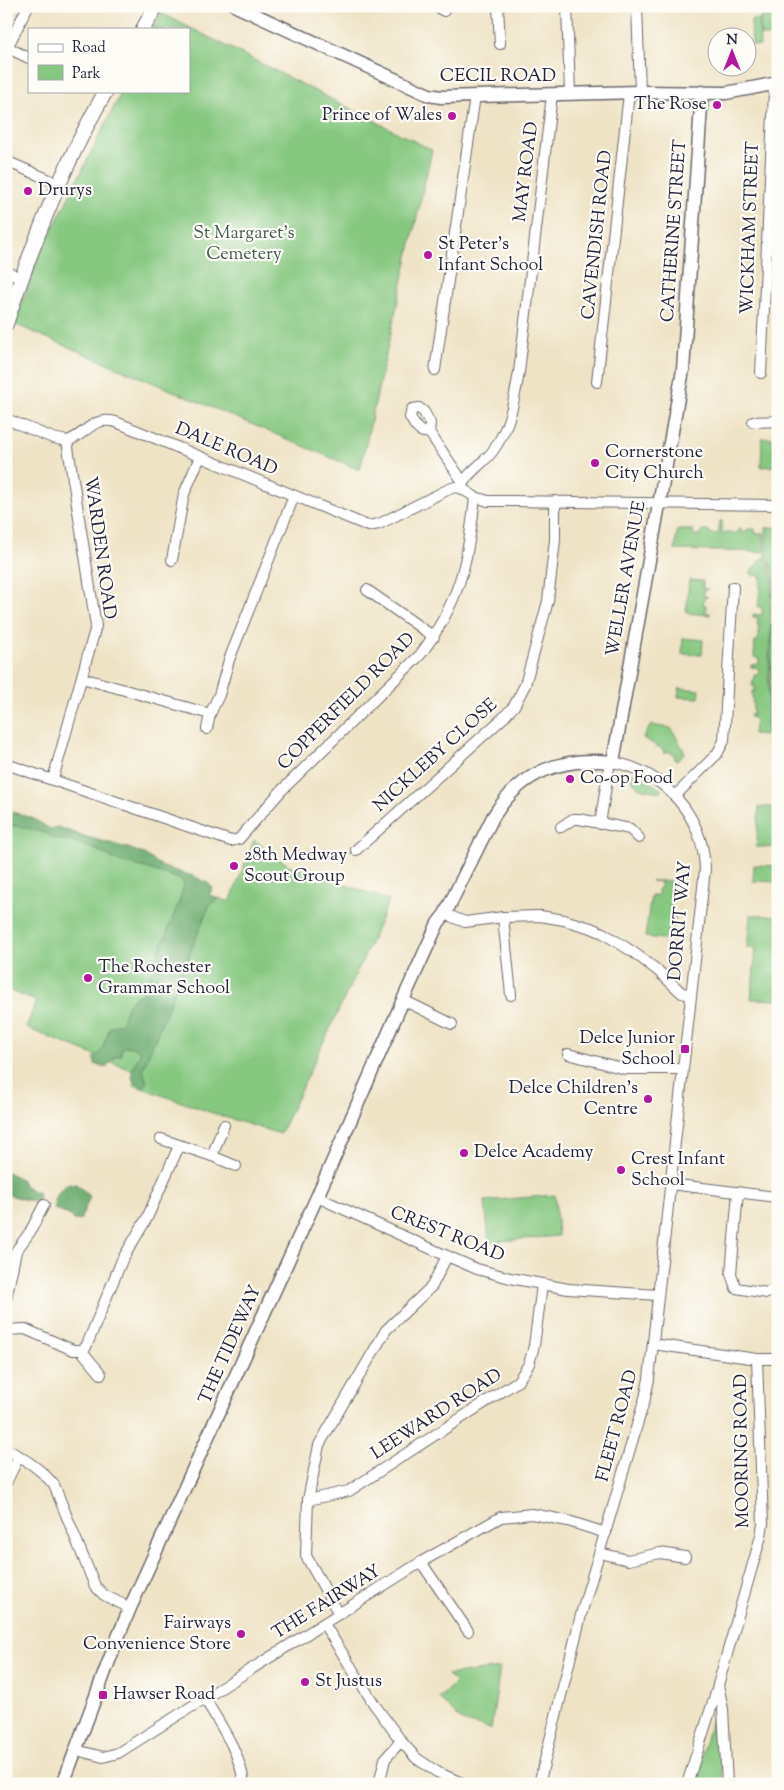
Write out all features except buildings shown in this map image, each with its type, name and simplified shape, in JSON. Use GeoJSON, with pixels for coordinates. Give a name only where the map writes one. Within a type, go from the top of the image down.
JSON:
{"type":"FeatureCollection","features":[{"type":"Feature","properties":{"kind":"main road"},"geometry":{"type":"LineString","coordinates":[[144,28],[156,6]]}},
{"type":"Feature","properties":{"kind":"main road"},"geometry":{"type":"LineString","coordinates":[[6,324],[43,221],[102,93]]}},
{"type":"Feature","properties":{"kind":"street"},"geometry":{"type":"LineString","coordinates":[[28,6],[7,48],[28,58]]}},
{"type":"Feature","properties":{"kind":"street","name":"CECIL ROAD"},"geometry":{"type":"LineString","coordinates":[[236,6],[432,96],[445,98],[552,94],[726,93],[775,84]]}},
{"type":"Feature","properties":{"kind":"street"},"geometry":{"type":"LineString","coordinates":[[498,6],[500,44]]}},
{"type":"Feature","properties":{"kind":"street"},"geometry":{"type":"LineString","coordinates":[[567,6],[570,94]]}},
{"type":"Feature","properties":{"kind":"street","name":"CAVENDISH ROAD"},"geometry":{"type":"LineString","coordinates":[[598,382],[635,93],[637,6]]}},
{"type":"Feature","properties":{"kind":"street","name":"WICKHAM STREET"},"geometry":{"type":"LineString","coordinates":[[761,373],[775,84]]}},
{"type":"Feature","properties":{"kind":"street","name":"CATHERINE STREET"},"geometry":{"type":"LineString","coordinates":[[682,373],[702,92]]}},
{"type":"Feature","properties":{"kind":"street","name":"MAY ROAD"},"geometry":{"type":"LineString","coordinates":[[462,485],[498,443],[508,424],[514,402],[552,94]]}},
{"type":"Feature","properties":{"kind":"street"},"geometry":{"type":"LineString","coordinates":[[435,370],[475,96]]}},
{"type":"Feature","properties":{"kind":"street"},"geometry":{"type":"LineString","coordinates":[[6,161],[59,184]]}},
{"type":"Feature","properties":{"kind":"street"},"geometry":{"type":"LineString","coordinates":[[6,271],[22,279]]}},
{"type":"Feature","properties":{"kind":"street","name":"WELLER AVENUE"},"geometry":{"type":"LineString","coordinates":[[612,761],[682,373]]}},
{"type":"Feature","properties":{"kind":"street"},"geometry":{"type":"LineString","coordinates":[[6,419],[53,438],[67,441]]}},
{"type":"Feature","properties":{"kind":"street","name":"DALE ROAD"},"geometry":{"type":"LineString","coordinates":[[67,441],[75,438],[96,422],[113,421],[363,524],[374,526],[447,490],[462,485]]}},
{"type":"Feature","properties":{"kind":"street"},"geometry":{"type":"LineString","coordinates":[[753,422],[778,421]]}},
{"type":"Feature","properties":{"kind":"street"},"geometry":{"type":"LineString","coordinates":[[429,432],[462,485],[475,497],[490,501],[778,505]]}},
{"type":"Feature","properties":{"kind":"street","name":"WARDEN ROAD"},"geometry":{"type":"LineString","coordinates":[[54,779],[96,626],[67,441]]}},
{"type":"Feature","properties":{"kind":"street"},"geometry":{"type":"LineString","coordinates":[[172,560],[184,494],[200,457]]}},
{"type":"Feature","properties":{"kind":"street"},"geometry":{"type":"LineString","coordinates":[[207,729],[210,714],[219,695],[229,660],[294,496]]}},
{"type":"Feature","properties":{"kind":"street","name":"COPPERFIELD ROAD"},"geometry":{"type":"LineString","coordinates":[[54,779],[232,841],[239,839],[281,791],[420,655],[434,637],[448,614],[464,571],[475,497]]}},
{"type":"Feature","properties":{"kind":"street","name":"NICKLEBY CLOSE"},"geometry":{"type":"LineString","coordinates":[[356,850],[504,718],[514,706],[525,685],[548,601],[555,540],[555,502]]}},
{"type":"Feature","properties":{"kind":"street"},"geometry":{"type":"LineString","coordinates":[[676,796],[717,754],[724,741],[733,587]]}},
{"type":"Feature","properties":{"kind":"street"},"geometry":{"type":"LineString","coordinates":[[367,590],[434,637]]}},
{"type":"Feature","properties":{"kind":"street"},"geometry":{"type":"LineString","coordinates":[[82,678],[210,714]]}},
{"type":"Feature","properties":{"kind":"street","name":"THE TIDEWAY"},"geometry":{"type":"LineString","coordinates":[[63,1784],[130,1608],[317,1197],[403,1000],[493,817],[503,802],[518,786],[542,771],[555,765],[585,760],[612,761]]}},
{"type":"Feature","properties":{"kind":"street"},"geometry":{"type":"LineString","coordinates":[[600,824],[612,761]]}},
{"type":"Feature","properties":{"kind":"street","name":"DORRIT WAY"},"geometry":{"type":"LineString","coordinates":[[612,761],[630,766],[651,776],[668,788],[687,811],[697,831],[704,862],[682,1069]]}},
{"type":"Feature","properties":{"kind":"street"},"geometry":{"type":"LineString","coordinates":[[6,764],[54,779]]}},
{"type":"Feature","properties":{"kind":"street"},"geometry":{"type":"LineString","coordinates":[[561,827],[575,819],[630,829],[639,838]]}},
{"type":"Feature","properties":{"kind":"street"},"geometry":{"type":"LineString","coordinates":[[442,919],[465,922],[503,918],[549,917],[591,928],[633,952],[657,970],[682,993],[691,994]]}},
{"type":"Feature","properties":{"kind":"street"},"geometry":{"type":"LineString","coordinates":[[503,918],[511,995]]}},
{"type":"Feature","properties":{"kind":"street"},"geometry":{"type":"LineString","coordinates":[[403,1000],[452,1024]]}},
{"type":"Feature","properties":{"kind":"street"},"geometry":{"type":"LineString","coordinates":[[568,1054],[625,1069],[682,1069]]}},
{"type":"Feature","properties":{"kind":"street","name":"FLEET ROAD"},"geometry":{"type":"LineString","coordinates":[[539,1784],[582,1611],[646,1394],[682,1069]]}},
{"type":"Feature","properties":{"kind":"street"},"geometry":{"type":"LineString","coordinates":[[212,1156],[224,1125]]}},
{"type":"Feature","properties":{"kind":"street"},"geometry":{"type":"LineString","coordinates":[[161,1139],[178,1146],[188,1146],[236,1166]]}},
{"type":"Feature","properties":{"kind":"street"},"geometry":{"type":"LineString","coordinates":[[6,1330],[25,1329],[73,1350],[81,1350],[86,1347],[122,1260],[147,1218],[178,1146]]}},
{"type":"Feature","properties":{"kind":"street"},"geometry":{"type":"LineString","coordinates":[[670,1184],[776,1197],[778,1204]]}},
{"type":"Feature","properties":{"kind":"street"},"geometry":{"type":"LineString","coordinates":[[738,1192],[731,1274],[736,1288],[768,1293],[778,1287]]}},
{"type":"Feature","properties":{"kind":"street","name":"CREST ROAD"},"geometry":{"type":"LineString","coordinates":[[317,1197],[477,1269],[542,1285],[568,1289],[658,1295]]}},
{"type":"Feature","properties":{"kind":"street"},"geometry":{"type":"LineString","coordinates":[[6,1299],[16,1251],[30,1232],[44,1206]]}},
{"type":"Feature","properties":{"kind":"street"},"geometry":{"type":"LineString","coordinates":[[340,1614],[306,1556],[308,1500],[319,1445],[386,1330],[432,1286],[447,1256]]}},
{"type":"Feature","properties":{"kind":"street","name":"LEEWARD ROAD"},"geometry":{"type":"LineString","coordinates":[[308,1500],[349,1491],[518,1381],[529,1364],[534,1346],[542,1285]]}},
{"type":"Feature","properties":{"kind":"street"},"geometry":{"type":"LineString","coordinates":[[653,1344],[757,1359],[778,1359]]}},
{"type":"Feature","properties":{"kind":"street"},"geometry":{"type":"LineString","coordinates":[[81,1350],[100,1374]]}},
{"type":"Feature","properties":{"kind":"street","name":"MOORING ROAD"},"geometry":{"type":"LineString","coordinates":[[687,1784],[718,1685],[763,1524],[757,1359]]}},
{"type":"Feature","properties":{"kind":"street"},"geometry":{"type":"LineString","coordinates":[[6,1449],[32,1463],[54,1485],[95,1586],[104,1595],[130,1608]]}},
{"type":"Feature","properties":{"kind":"street"},"geometry":{"type":"LineString","coordinates":[[6,1483],[19,1456]]}},
{"type":"Feature","properties":{"kind":"street","name":"THE FAIRWAY"},"geometry":{"type":"LineString","coordinates":[[76,1750],[99,1756],[113,1755],[421,1562],[500,1517],[532,1514],[568,1521],[606,1533]]}},
{"type":"Feature","properties":{"kind":"street"},"geometry":{"type":"LineString","coordinates":[[600,1553],[628,1560],[660,1553],[685,1557]]}},
{"type":"Feature","properties":{"kind":"street"},"geometry":{"type":"LineString","coordinates":[[421,1562],[468,1631]]}},
{"type":"Feature","properties":{"kind":"street"},"geometry":{"type":"LineString","coordinates":[[324,1624],[374,1704],[400,1741],[416,1758],[437,1772],[463,1784]]}},
{"type":"Feature","properties":{"kind":"street","name":"MOORING ROAD"},"geometry":{"type":"LineString","coordinates":[[718,1685],[723,1709],[727,1784]]}},
{"type":"Feature","properties":{"kind":"street"},"geometry":{"type":"LineString","coordinates":[[205,1699],[235,1751],[244,1784]]}},
{"type":"Feature","properties":{"kind":"street"},"geometry":{"type":"LineString","coordinates":[[378,1784],[385,1759],[400,1741]]}},
{"type":"Feature","properties":{"kind":"green space","name":"St Margaret's Cemetery"},"geometry":{"type":"Polygon","coordinates":[[[161,13],[432,150],[360,470],[14,324],[40,254],[121,92],[190,92],[190,28],[154,28],[161,13]]]}},
{"type":"Feature","properties":{"kind":"green space"},"geometry":{"type":"Polygon","coordinates":[[[760,17],[773,17],[773,23],[776,23],[776,36],[761,36],[760,17]]]}},
{"type":"Feature","properties":{"kind":"green space"},"geometry":{"type":"Polygon","coordinates":[[[751,20],[759,20],[760,46],[756,46],[756,28],[751,28],[751,20]]]}},
{"type":"Feature","properties":{"kind":"green space"},"geometry":{"type":"Polygon","coordinates":[[[762,438],[778,438],[778,466],[761,467],[762,438]]]}},
{"type":"Feature","properties":{"kind":"green space"},"geometry":{"type":"Polygon","coordinates":[[[720,521],[722,521],[722,533],[738,533],[738,529],[742,529],[742,533],[747,533],[747,529],[755,529],[755,533],[764,533],[764,552],[675,550],[677,530],[693,530],[693,535],[701,535],[701,531],[710,531],[710,534],[718,534],[720,521]]]}},
{"type":"Feature","properties":{"kind":"green space"},"geometry":{"type":"Polygon","coordinates":[[[778,527],[778,597],[773,598],[774,575],[766,553],[766,528],[778,527]]]}},
{"type":"Feature","properties":{"kind":"green space"},"geometry":{"type":"Polygon","coordinates":[[[765,556],[772,576],[767,735],[753,734],[755,719],[750,717],[750,715],[753,715],[752,691],[755,691],[755,686],[752,686],[753,680],[754,675],[758,675],[759,668],[751,667],[751,665],[759,664],[759,659],[754,657],[755,641],[758,641],[760,625],[757,625],[758,617],[753,617],[753,614],[762,615],[762,607],[758,607],[761,576],[752,575],[750,572],[765,556]]]}},
{"type":"Feature","properties":{"kind":"green space"},"geometry":{"type":"Polygon","coordinates":[[[689,580],[703,581],[703,589],[708,589],[704,590],[704,596],[708,597],[704,598],[703,605],[706,605],[706,613],[710,613],[710,615],[686,613],[689,580]]]}},
{"type":"Feature","properties":{"kind":"green space"},"geometry":{"type":"Polygon","coordinates":[[[772,623],[778,623],[778,745],[768,745],[772,623]]]}},
{"type":"Feature","properties":{"kind":"green space"},"geometry":{"type":"Polygon","coordinates":[[[683,638],[703,640],[702,655],[682,654],[683,638]]]}},
{"type":"Feature","properties":{"kind":"green space"},"geometry":{"type":"Polygon","coordinates":[[[679,688],[700,690],[699,698],[678,697],[679,688]]]}},
{"type":"Feature","properties":{"kind":"green space"},"geometry":{"type":"Polygon","coordinates":[[[651,725],[671,728],[685,752],[677,761],[674,759],[675,755],[667,751],[665,754],[663,753],[664,750],[658,746],[655,749],[657,746],[643,738],[651,725]]]}},
{"type":"Feature","properties":{"kind":"green space"},"geometry":{"type":"Polygon","coordinates":[[[623,770],[639,775],[662,790],[659,792],[639,788],[623,770]]]}},
{"type":"Feature","properties":{"kind":"green space"},"geometry":{"type":"Polygon","coordinates":[[[759,807],[778,807],[778,847],[756,847],[759,807]]]}},
{"type":"Feature","properties":{"kind":"green space"},"geometry":{"type":"Polygon","coordinates":[[[6,810],[32,818],[50,829],[58,827],[144,854],[163,867],[193,876],[208,883],[213,888],[209,895],[217,898],[216,901],[210,904],[143,1069],[147,1083],[144,1087],[134,1082],[132,1078],[133,1067],[141,1052],[136,1048],[127,1046],[122,1048],[121,1055],[116,1056],[106,1068],[95,1064],[94,1058],[102,1050],[110,1027],[121,1023],[130,1002],[142,994],[179,902],[184,885],[182,880],[146,868],[119,862],[97,850],[77,843],[53,838],[48,834],[28,828],[9,825],[6,823],[6,810]]]}},
{"type":"Feature","properties":{"kind":"green space","name":"The Rochester Grammar School"},"geometry":{"type":"Polygon","coordinates":[[[6,815],[204,885],[136,1072],[26,1028],[36,1001],[6,989],[6,815]]]}},
{"type":"Feature","properties":{"kind":"green space"},"geometry":{"type":"Polygon","coordinates":[[[254,840],[288,865],[389,900],[280,1134],[221,1116],[133,1085],[209,895],[230,902],[254,840]]]}},
{"type":"Feature","properties":{"kind":"green space"},"geometry":{"type":"Polygon","coordinates":[[[754,865],[778,866],[778,882],[753,881],[754,865]]]}},
{"type":"Feature","properties":{"kind":"green space"},"geometry":{"type":"Polygon","coordinates":[[[651,881],[674,881],[674,887],[677,887],[677,891],[672,891],[672,896],[676,897],[676,899],[673,899],[671,913],[676,914],[673,931],[668,931],[667,935],[671,936],[671,940],[645,937],[651,895],[658,896],[658,888],[661,888],[661,882],[651,881]]]}},
{"type":"Feature","properties":{"kind":"green space"},"geometry":{"type":"Polygon","coordinates":[[[750,915],[778,916],[778,1000],[751,999],[756,949],[747,948],[750,915]]]}},
{"type":"Feature","properties":{"kind":"green space"},"geometry":{"type":"Polygon","coordinates":[[[6,1171],[22,1180],[24,1185],[31,1190],[38,1192],[37,1202],[6,1194],[6,1171]]]}},
{"type":"Feature","properties":{"kind":"green space"},"geometry":{"type":"Polygon","coordinates":[[[69,1183],[76,1184],[90,1197],[80,1220],[74,1220],[69,1215],[54,1209],[58,1194],[69,1183]]]}},
{"type":"Feature","properties":{"kind":"green space"},"geometry":{"type":"Polygon","coordinates":[[[555,1195],[558,1236],[489,1242],[485,1201],[555,1195]]]}},
{"type":"Feature","properties":{"kind":"green space"},"geometry":{"type":"Polygon","coordinates":[[[500,1668],[491,1729],[462,1721],[439,1698],[456,1682],[447,1675],[500,1668]]]}},
{"type":"Feature","properties":{"kind":"green space"},"geometry":{"type":"Polygon","coordinates":[[[717,1710],[723,1784],[693,1784],[714,1712],[717,1710]]]}},
{"type":"Feature","properties":{"kind":"place","name":"The Rose"},"geometry":{"type":"Point","coordinates":[717,105]}},
{"type":"Feature","properties":{"kind":"place","name":"Prince of Wales"},"geometry":{"type":"Point","coordinates":[452,116]}},
{"type":"Feature","properties":{"kind":"place","name":"Drurys"},"geometry":{"type":"Point","coordinates":[28,191]}},
{"type":"Feature","properties":{"kind":"place","name":"St Peter's Infant School"},"geometry":{"type":"Point","coordinates":[428,255]}},
{"type":"Feature","properties":{"kind":"place","name":"Cornerstone City Church"},"geometry":{"type":"Point","coordinates":[595,463]}},
{"type":"Feature","properties":{"kind":"place","name":"Co-op Food"},"geometry":{"type":"Point","coordinates":[570,779]}},
{"type":"Feature","properties":{"kind":"place","name":"28th Medway Scout Group"},"geometry":{"type":"Point","coordinates":[234,866]}},
{"type":"Feature","properties":{"kind":"place","name":"The Rochester Grammar School"},"geometry":{"type":"Point","coordinates":[88,978]}},
{"type":"Feature","properties":{"kind":"place","name":"Delce Junior School"},"geometry":{"type":"Point","coordinates":[685,1049]}},
{"type":"Feature","properties":{"kind":"place","name":"Delce Children's Centre"},"geometry":{"type":"Point","coordinates":[648,1099]}},
{"type":"Feature","properties":{"kind":"place","name":"Delce Academy"},"geometry":{"type":"Point","coordinates":[464,1153]}},
{"type":"Feature","properties":{"kind":"place","name":"Crest Infant School"},"geometry":{"type":"Point","coordinates":[621,1170]}},
{"type":"Feature","properties":{"kind":"place","name":"Fairways Convenience Store"},"geometry":{"type":"Point","coordinates":[241,1634]}},
{"type":"Feature","properties":{"kind":"place","name":"St Justus"},"geometry":{"type":"Point","coordinates":[305,1682]}},
{"type":"Feature","properties":{"kind":"place","name":"Hawser Road"},"geometry":{"type":"Point","coordinates":[103,1695]}}]}
